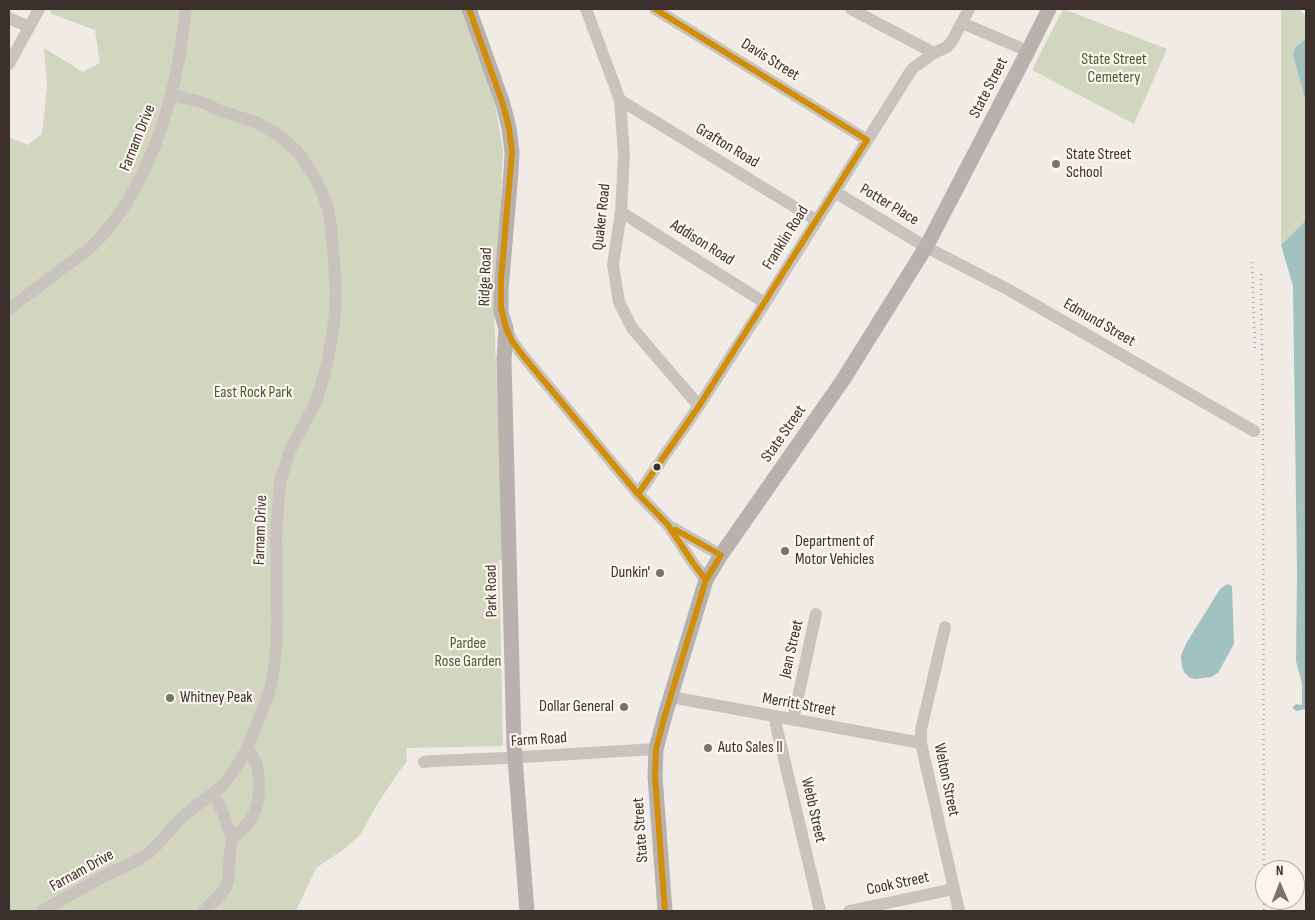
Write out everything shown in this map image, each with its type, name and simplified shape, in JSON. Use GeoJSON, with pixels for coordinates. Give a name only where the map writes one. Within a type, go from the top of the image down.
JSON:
{"type":"FeatureCollection","features":[{"type":"Feature","properties":{"kind":"main road","name":"Ridge Road"},"geometry":{"type":"LineString","coordinates":[[469,9],[507,116],[511,142],[511,172],[500,290],[502,313],[506,328]]}},
{"type":"Feature","properties":{"kind":"main road","name":"State Street"},"geometry":{"type":"LineString","coordinates":[[665,911],[654,776],[656,749],[664,715],[706,580],[842,380],[926,247],[1048,9]]}},
{"type":"Feature","properties":{"kind":"main road","name":"Park Road"},"geometry":{"type":"LineString","coordinates":[[506,328],[504,360],[515,758],[527,911]]}},
{"type":"Feature","properties":{"kind":"street"},"geometry":{"type":"LineString","coordinates":[[9,64],[39,9]]}},
{"type":"Feature","properties":{"kind":"street","name":"Farnam Drive"},"geometry":{"type":"LineString","coordinates":[[9,309],[86,251],[102,235],[140,180],[156,144],[171,98],[180,56],[186,9]]}},
{"type":"Feature","properties":{"kind":"street","name":"Quaker Road"},"geometry":{"type":"LineString","coordinates":[[586,9],[620,100],[624,155],[621,212],[613,265],[619,302],[632,328],[698,406]]}},
{"type":"Feature","properties":{"kind":"street","name":"Davis Street"},"geometry":{"type":"LineString","coordinates":[[655,9],[867,140]]}},
{"type":"Feature","properties":{"kind":"street"},"geometry":{"type":"LineString","coordinates":[[851,9],[934,53]]}},
{"type":"Feature","properties":{"kind":"street","name":"Franklin Road"},"geometry":{"type":"LineString","coordinates":[[638,494],[765,303],[912,69],[934,53],[947,47],[969,9]]}},
{"type":"Feature","properties":{"kind":"street"},"geometry":{"type":"LineString","coordinates":[[9,18],[29,27]]}},
{"type":"Feature","properties":{"kind":"street"},"geometry":{"type":"LineString","coordinates":[[962,23],[1028,51]]}},
{"type":"Feature","properties":{"kind":"street","name":"Farnam Drive"},"geometry":{"type":"LineString","coordinates":[[42,911],[144,856],[161,841],[180,819],[223,785],[247,749],[272,683],[277,621],[276,533],[282,471],[290,450],[314,406],[325,372],[334,325],[336,301],[335,274],[328,209],[319,187],[303,159],[289,144],[269,129],[251,120],[218,110],[205,103],[171,98]]}},
{"type":"Feature","properties":{"kind":"street","name":"Grafton Road"},"geometry":{"type":"LineString","coordinates":[[620,100],[816,220]]}},
{"type":"Feature","properties":{"kind":"street","name":"Potter Place"},"geometry":{"type":"LineString","coordinates":[[835,192],[926,247]]}},
{"type":"Feature","properties":{"kind":"street","name":"Addison Road"},"geometry":{"type":"LineString","coordinates":[[621,212],[765,303]]}},
{"type":"Feature","properties":{"kind":"street","name":"Edmund Street"},"geometry":{"type":"LineString","coordinates":[[926,247],[1009,290],[1254,430]]}},
{"type":"Feature","properties":{"kind":"street","name":"Ridge Road"},"geometry":{"type":"LineString","coordinates":[[506,328],[512,341],[524,357],[638,494],[668,525],[706,580]]}},
{"type":"Feature","properties":{"kind":"street","name":"Ridge Road"},"geometry":{"type":"LineString","coordinates":[[668,525],[721,556]]}},
{"type":"Feature","properties":{"kind":"street","name":"Jean Street"},"geometry":{"type":"LineString","coordinates":[[792,720],[816,614]]}},
{"type":"Feature","properties":{"kind":"street","name":"Welton Street"},"geometry":{"type":"LineString","coordinates":[[945,627],[921,730],[921,743],[959,911]]}},
{"type":"Feature","properties":{"kind":"street","name":"Merritt Street"},"geometry":{"type":"LineString","coordinates":[[671,697],[921,743]]}},
{"type":"Feature","properties":{"kind":"street","name":"Webb Street"},"geometry":{"type":"LineString","coordinates":[[775,717],[820,911]]}},
{"type":"Feature","properties":{"kind":"street"},"geometry":{"type":"LineString","coordinates":[[232,839],[250,822],[256,810],[259,781],[257,766],[252,754],[247,749]]}},
{"type":"Feature","properties":{"kind":"street","name":"Farm Road"},"geometry":{"type":"LineString","coordinates":[[424,762],[656,749]]}},
{"type":"Feature","properties":{"kind":"street"},"geometry":{"type":"LineString","coordinates":[[204,911],[220,896],[226,887],[232,839],[222,810],[213,794]]}},
{"type":"Feature","properties":{"kind":"street","name":"Cook Street"},"geometry":{"type":"LineString","coordinates":[[849,911],[954,889]]}},
{"type":"Feature","properties":{"kind":"green space","name":"East Rock Park"},"geometry":{"type":"Polygon","coordinates":[[[52,9],[461,9],[495,104],[503,150],[500,224],[493,290],[502,509],[503,559],[499,560],[503,746],[406,748],[407,762],[376,806],[360,835],[344,849],[316,868],[296,911],[9,911],[9,137],[28,145],[42,134],[47,87],[44,48],[83,72],[100,63],[95,30],[50,13],[52,9]]]}},
{"type":"Feature","properties":{"kind":"green space","name":"State Street Cemetery"},"geometry":{"type":"Polygon","coordinates":[[[1063,9],[1167,49],[1134,124],[1032,70],[1063,9]]]}},
{"type":"Feature","properties":{"kind":"green space"},"geometry":{"type":"Polygon","coordinates":[[[1281,9],[1298,9],[1306,16],[1306,39],[1295,47],[1293,55],[1306,102],[1306,220],[1281,245],[1281,9]]]}},
{"type":"Feature","properties":{"kind":"water"},"geometry":{"type":"Polygon","coordinates":[[[1306,39],[1306,102],[1293,55],[1295,47],[1306,39]]]}},
{"type":"Feature","properties":{"kind":"water"},"geometry":{"type":"Polygon","coordinates":[[[1306,220],[1306,709],[1297,711],[1292,708],[1296,704],[1302,705],[1302,684],[1296,661],[1297,573],[1293,286],[1281,245],[1306,220]]]}},
{"type":"Feature","properties":{"kind":"water"},"geometry":{"type":"Polygon","coordinates":[[[1227,584],[1232,586],[1234,644],[1218,673],[1211,677],[1190,678],[1182,667],[1182,653],[1220,589],[1227,584]]]}},
{"type":"Feature","properties":{"kind":"railway"},"geometry":{"type":"LineString","coordinates":[[1252,262],[1255,349]]}},
{"type":"Feature","properties":{"kind":"railway"},"geometry":{"type":"LineString","coordinates":[[1261,274],[1264,911]]}},
{"type":"Feature","properties":{"kind":"transit line"},"geometry":{"type":"LineString","coordinates":[[469,9],[503,104],[512,152],[501,279],[501,308],[506,328],[512,341],[524,357],[638,494],[668,525],[706,580]]}},
{"type":"Feature","properties":{"kind":"transit line"},"geometry":{"type":"LineString","coordinates":[[638,494],[699,406],[867,140],[655,9]]}},
{"type":"Feature","properties":{"kind":"transit line"},"geometry":{"type":"LineString","coordinates":[[665,911],[655,776],[656,749],[706,580],[721,555],[676,530]]}},
{"type":"Feature","properties":{"kind":"place","name":"State Street School"},"geometry":{"type":"Point","coordinates":[1056,164]}},
{"type":"Feature","properties":{"kind":"place","name":"Department of Motor Vehicles"},"geometry":{"type":"Point","coordinates":[785,551]}},
{"type":"Feature","properties":{"kind":"place","name":"Dunkin'"},"geometry":{"type":"Point","coordinates":[660,573]}},
{"type":"Feature","properties":{"kind":"place","name":"Whitney Peak"},"geometry":{"type":"Point","coordinates":[170,698]}},
{"type":"Feature","properties":{"kind":"place","name":"Dollar General"},"geometry":{"type":"Point","coordinates":[624,707]}},
{"type":"Feature","properties":{"kind":"place","name":"Auto Sales II"},"geometry":{"type":"Point","coordinates":[708,748]}},
{"type":"Feature","properties":{"kind":"park label","name":"Pardee Rose Garden"},"geometry":{"type":"Point","coordinates":[468,653]}}]}
